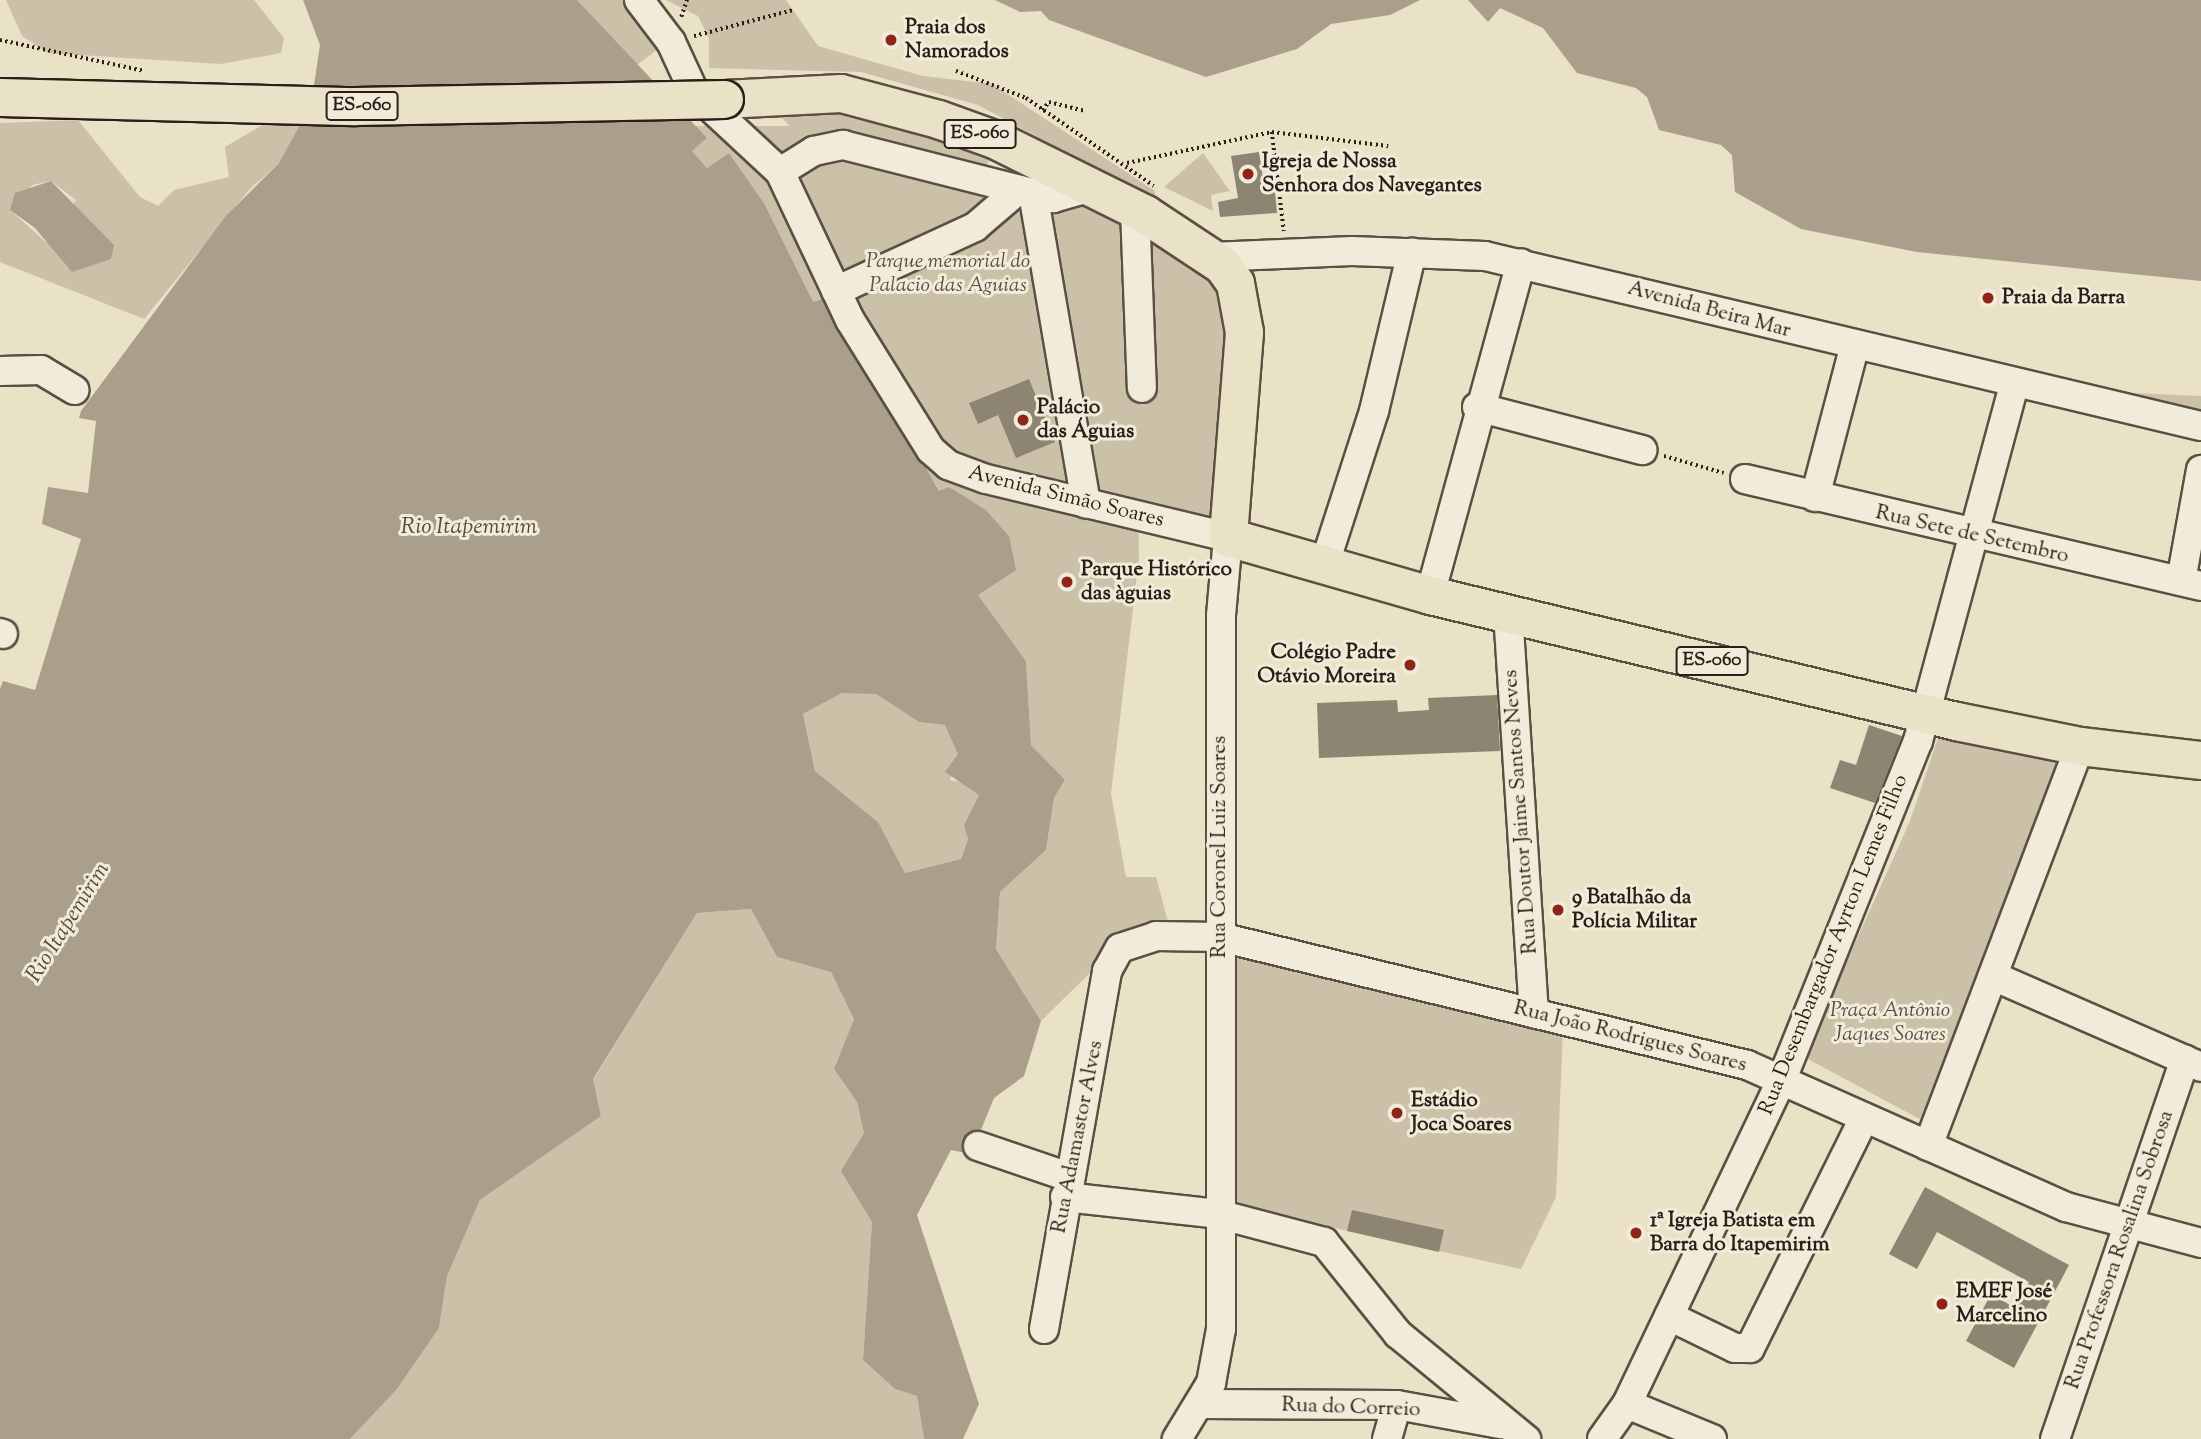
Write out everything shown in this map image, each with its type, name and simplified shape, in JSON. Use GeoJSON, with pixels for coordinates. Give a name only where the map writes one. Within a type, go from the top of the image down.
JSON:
{"type":"FeatureCollection","features":[{"type":"Feature","properties":{"kind":"main road","name":"ES-060"},"geometry":{"type":"LineString","coordinates":[[0,97],[355,106],[724,99],[795,92],[886,103],[993,139],[1147,215],[1211,257]]}},
{"type":"Feature","properties":{"kind":"main road","name":"Rua Coronel Luiz Soares"},"geometry":{"type":"LineString","coordinates":[[1211,257],[1235,284],[1244,332],[1228,537]]}},
{"type":"Feature","properties":{"kind":"main road","name":"ES-060"},"geometry":{"type":"LineString","coordinates":[[1228,537],[1430,595],[1927,713],[2080,746],[2201,760]]}},
{"type":"Feature","properties":{"kind":"street"},"geometry":{"type":"LineString","coordinates":[[639,0],[671,42],[694,92],[780,172],[814,151],[842,145],[1053,198],[1091,187]]}},
{"type":"Feature","properties":{"kind":"street","name":"Avenida Simão Soares"},"geometry":{"type":"LineString","coordinates":[[780,172],[836,291],[916,434],[948,465],[966,473],[1086,504],[1228,537]]}},
{"type":"Feature","properties":{"kind":"street"},"geometry":{"type":"LineString","coordinates":[[836,291],[975,227],[1026,191]]}},
{"type":"Feature","properties":{"kind":"street"},"geometry":{"type":"LineString","coordinates":[[1026,191],[1086,504]]}},
{"type":"Feature","properties":{"kind":"street"},"geometry":{"type":"LineString","coordinates":[[1142,388],[1147,215]]}},
{"type":"Feature","properties":{"kind":"street"},"geometry":{"type":"LineString","coordinates":[[1324,566],[1374,411],[1412,251]]}},
{"type":"Feature","properties":{"kind":"street","name":"Avenida Beira Mar"},"geometry":{"type":"LineString","coordinates":[[1211,257],[1285,252],[1412,251],[1521,263],[1854,348],[2201,426]]}},
{"type":"Feature","properties":{"kind":"street"},"geometry":{"type":"LineString","coordinates":[[1430,595],[1477,407],[1521,263]]}},
{"type":"Feature","properties":{"kind":"street"},"geometry":{"type":"LineString","coordinates":[[1815,497],[1854,348]]}},
{"type":"Feature","properties":{"kind":"street"},"geometry":{"type":"LineString","coordinates":[[0,371],[40,370],[74,390]]}},
{"type":"Feature","properties":{"kind":"street","name":"Rua Desembargador Ayrton Lemes Filho"},"geometry":{"type":"LineString","coordinates":[[1602,1439],[1627,1404],[1782,1079],[1927,713],[2014,385]]}},
{"type":"Feature","properties":{"kind":"street"},"geometry":{"type":"LineString","coordinates":[[1477,407],[1642,450]]}},
{"type":"Feature","properties":{"kind":"street"},"geometry":{"type":"LineString","coordinates":[[2191,583],[2201,471]]}},
{"type":"Feature","properties":{"kind":"street","name":"Rua Sete de Setembro"},"geometry":{"type":"LineString","coordinates":[[1745,479],[1974,538],[2191,583]]}},
{"type":"Feature","properties":{"kind":"street","name":"Rua Coronel Luiz Soares"},"geometry":{"type":"LineString","coordinates":[[1177,1439],[1200,1404],[1219,1354],[1221,616],[1228,537]]}},
{"type":"Feature","properties":{"kind":"street","name":"Rua Doutor Jaime Santos Neves"},"geometry":{"type":"LineString","coordinates":[[1508,612],[1534,1013]]}},
{"type":"Feature","properties":{"kind":"street"},"geometry":{"type":"LineString","coordinates":[[1928,1146],[2080,746]]}},
{"type":"Feature","properties":{"kind":"street","name":"Rua João Rodrigues Soares"},"geometry":{"type":"LineString","coordinates":[[1120,948],[1144,937],[1220,937],[1534,1013],[1782,1079],[2066,1207],[2201,1243]]}},
{"type":"Feature","properties":{"kind":"street","name":"Rua Adamastor Alves"},"geometry":{"type":"LineString","coordinates":[[1044,1329],[1105,979],[1120,948]]}},
{"type":"Feature","properties":{"kind":"street"},"geometry":{"type":"LineString","coordinates":[[1993,976],[2193,1064]]}},
{"type":"Feature","properties":{"kind":"street","name":"Rua Professora Rosalina Sobrosa"},"geometry":{"type":"LineString","coordinates":[[2055,1439],[2128,1225],[2193,1064]]}},
{"type":"Feature","properties":{"kind":"street"},"geometry":{"type":"LineString","coordinates":[[1669,1316],[1735,1348],[1750,1348],[1864,1118]]}},
{"type":"Feature","properties":{"kind":"street"},"geometry":{"type":"LineString","coordinates":[[978,1146],[1067,1187],[1218,1214],[1324,1242],[1398,1334],[1500,1431],[1526,1439]]}},
{"type":"Feature","properties":{"kind":"street","name":"Rua do Correio"},"geometry":{"type":"LineString","coordinates":[[1200,1404],[1397,1405],[1500,1431]]}},
{"type":"Feature","properties":{"kind":"street"},"geometry":{"type":"LineString","coordinates":[[1627,1404],[1712,1439]]}},
{"type":"Feature","properties":{"kind":"street"},"geometry":{"type":"LineString","coordinates":[[1387,1439],[1397,1405]]}},
{"type":"Feature","properties":{"kind":"path"},"geometry":{"type":"LineString","coordinates":[[671,42],[793,10]]}},
{"type":"Feature","properties":{"kind":"path"},"geometry":{"type":"LineString","coordinates":[[956,71],[988,79],[1127,163],[1159,191],[1147,215]]}},
{"type":"Feature","properties":{"kind":"path"},"geometry":{"type":"LineString","coordinates":[[1042,110],[1049,102],[1085,111]]}},
{"type":"Feature","properties":{"kind":"path"},"geometry":{"type":"LineString","coordinates":[[1127,163],[1272,132],[1388,146]]}},
{"type":"Feature","properties":{"kind":"path"},"geometry":{"type":"LineString","coordinates":[[1272,132],[1285,252]]}},
{"type":"Feature","properties":{"kind":"path"},"geometry":{"type":"LineString","coordinates":[[1642,450],[1745,479]]}},
{"type":"Feature","properties":{"kind":"green space"},"geometry":{"type":"Polygon","coordinates":[[[6,0],[254,0],[284,38],[281,53],[221,64],[48,53],[22,36],[6,0]]]}},
{"type":"Feature","properties":{"kind":"green space"},"geometry":{"type":"Polygon","coordinates":[[[577,0],[631,0],[662,46],[637,65],[577,0]]]}},
{"type":"Feature","properties":{"kind":"green space"},"geometry":{"type":"Polygon","coordinates":[[[666,0],[786,0],[818,46],[923,76],[992,84],[1155,191],[1155,200],[978,105],[861,72],[709,68],[709,38],[698,16],[666,0]]]}},
{"type":"Feature","properties":{"kind":"green space","name":"Parque Histórico das àguias"},"geometry":{"type":"Polygon","coordinates":[[[812,98],[991,154],[987,166],[1091,187],[1222,265],[1231,355],[1227,531],[1138,510],[1139,558],[1111,794],[1126,877],[1156,877],[1169,925],[1096,967],[1041,1021],[996,949],[1000,892],[1046,850],[1054,798],[1065,781],[1031,745],[1026,661],[978,595],[1009,536],[986,510],[949,488],[940,492],[830,298],[813,303],[764,203],[729,153],[707,168],[692,151],[707,138],[695,126],[790,126],[773,109],[812,98]]]}},
{"type":"Feature","properties":{"kind":"green space"},"geometry":{"type":"Polygon","coordinates":[[[269,111],[301,127],[279,163],[250,189],[144,319],[0,262],[0,123],[78,120],[140,197],[158,206],[174,190],[229,177],[225,147],[269,121],[269,111]],[[51,181],[32,185],[10,210],[47,243],[76,200],[51,181]]]}},
{"type":"Feature","properties":{"kind":"green space"},"geometry":{"type":"Polygon","coordinates":[[[1203,153],[1230,191],[1211,195],[1213,211],[1164,187],[1203,153]]]}},
{"type":"Feature","properties":{"kind":"green space"},"geometry":{"type":"Polygon","coordinates":[[[2130,393],[2201,396],[2201,414],[2129,397],[2130,393]]]}},
{"type":"Feature","properties":{"kind":"green space"},"geometry":{"type":"Polygon","coordinates":[[[842,693],[876,694],[919,722],[945,725],[954,738],[958,755],[950,780],[970,784],[979,795],[964,825],[968,838],[961,859],[905,873],[878,822],[815,771],[803,714],[842,693]]]}},
{"type":"Feature","properties":{"kind":"green space","name":"Praça Antônio Jaques Soares"},"geometry":{"type":"Polygon","coordinates":[[[1941,729],[2061,760],[1929,1124],[1804,1057],[1910,821],[1941,729]]]}},
{"type":"Feature","properties":{"kind":"green space"},"geometry":{"type":"Polygon","coordinates":[[[751,909],[777,957],[831,972],[854,1019],[834,1069],[857,1102],[864,1133],[842,1171],[872,1222],[863,1360],[895,1389],[917,1396],[924,1439],[350,1439],[397,1389],[439,1328],[447,1276],[480,1200],[601,1116],[593,1080],[697,913],[751,909]]]}},
{"type":"Feature","properties":{"kind":"green space","name":"Estádio Joca Soares"},"geometry":{"type":"Polygon","coordinates":[[[1233,952],[1563,1030],[1556,1197],[1521,1269],[1236,1206],[1233,952]]]}},
{"type":"Feature","properties":{"kind":"water","name":"Rio Itapemirim"},"geometry":{"type":"Polygon","coordinates":[[[303,0],[577,0],[707,138],[692,151],[707,168],[729,153],[764,203],[813,302],[831,297],[939,491],[949,487],[986,510],[1009,536],[1016,570],[978,595],[1026,661],[1031,745],[1065,780],[1054,798],[1046,850],[1000,892],[996,949],[1041,1021],[1024,1076],[994,1098],[971,1154],[951,1150],[917,1215],[979,1404],[963,1439],[924,1439],[917,1396],[895,1389],[863,1360],[872,1222],[841,1171],[864,1133],[857,1102],[834,1069],[854,1019],[831,972],[777,957],[751,909],[697,913],[593,1079],[601,1116],[480,1200],[447,1276],[439,1328],[397,1389],[350,1439],[0,1439],[0,689],[3,681],[35,690],[81,539],[42,524],[48,487],[88,493],[96,421],[79,418],[81,411],[225,217],[279,163],[311,105],[320,45],[303,0]],[[842,693],[803,714],[815,771],[878,822],[905,873],[961,859],[968,839],[964,825],[979,795],[945,772],[958,754],[945,725],[919,722],[876,694],[842,693]]]}},
{"type":"Feature","properties":{"kind":"water"},"geometry":{"type":"Polygon","coordinates":[[[995,0],[1420,0],[1390,15],[1331,24],[1297,49],[1206,77],[1049,20],[1041,11],[1020,12],[995,0]]]}},
{"type":"Feature","properties":{"kind":"water"},"geometry":{"type":"Polygon","coordinates":[[[1468,0],[2201,0],[2201,281],[1917,252],[1801,229],[1735,192],[1732,155],[1721,145],[1659,130],[1647,97],[1636,88],[1577,73],[1543,28],[1500,8],[1488,22],[1468,0]]]}},
{"type":"Feature","properties":{"kind":"water"},"geometry":{"type":"Polygon","coordinates":[[[51,181],[114,245],[111,259],[72,272],[35,228],[10,210],[15,193],[51,181]]]}},
{"type":"Feature","properties":{"kind":"building","name":"Igreja de Nossa Senhora dos Navegantes"},"geometry":{"type":"Polygon","coordinates":[[[1259,152],[1265,192],[1275,192],[1277,213],[1220,217],[1218,202],[1238,198],[1231,156],[1259,152]]]}},
{"type":"Feature","properties":{"kind":"building","name":"Palácio das Águias"},"geometry":{"type":"Polygon","coordinates":[[[1029,379],[1055,442],[1016,458],[998,415],[978,424],[969,403],[1029,379]]]}},
{"type":"Feature","properties":{"kind":"building"},"geometry":{"type":"Polygon","coordinates":[[[1497,695],[1500,751],[1319,758],[1317,703],[1397,700],[1398,712],[1429,710],[1428,698],[1497,695]]]}},
{"type":"Feature","properties":{"kind":"building"},"geometry":{"type":"Polygon","coordinates":[[[1869,725],[1902,736],[1875,803],[1830,788],[1840,760],[1856,765],[1869,725]]]}},
{"type":"Feature","properties":{"kind":"building"},"geometry":{"type":"Polygon","coordinates":[[[1925,1187],[2069,1265],[2014,1368],[1966,1341],[1991,1294],[2015,1308],[2029,1282],[1937,1232],[1917,1269],[1889,1254],[1925,1187]]]}},
{"type":"Feature","properties":{"kind":"building"},"geometry":{"type":"Polygon","coordinates":[[[1352,1210],[1444,1230],[1439,1252],[1347,1231],[1352,1210]]]}},
{"type":"Feature","properties":{"kind":"place","name":"Praia dos Namorados"},"geometry":{"type":"Point","coordinates":[891,40]}},
{"type":"Feature","properties":{"kind":"place","name":"Igreja de Nossa Senhora dos Navegantes"},"geometry":{"type":"Point","coordinates":[1248,174]}},
{"type":"Feature","properties":{"kind":"place","name":"Praia da Barra"},"geometry":{"type":"Point","coordinates":[1988,298]}},
{"type":"Feature","properties":{"kind":"place","name":"Palácio das Águias"},"geometry":{"type":"Point","coordinates":[1023,420]}},
{"type":"Feature","properties":{"kind":"place","name":"Parque Histórico das àguias"},"geometry":{"type":"Point","coordinates":[1067,582]}},
{"type":"Feature","properties":{"kind":"place","name":"Colégio Padre Otávio Moreira"},"geometry":{"type":"Point","coordinates":[1410,665]}},
{"type":"Feature","properties":{"kind":"place","name":"9 Batalhão da Polícia Militar"},"geometry":{"type":"Point","coordinates":[1558,910]}},
{"type":"Feature","properties":{"kind":"place","name":"Estádio Joca Soares"},"geometry":{"type":"Point","coordinates":[1397,1113]}},
{"type":"Feature","properties":{"kind":"place","name":"1ª Igreja Batista em Barra do Itapemirim"},"geometry":{"type":"Point","coordinates":[1636,1233]}},
{"type":"Feature","properties":{"kind":"place","name":"EMEF José Marcelino"},"geometry":{"type":"Point","coordinates":[1942,1304]}},
{"type":"Feature","properties":{"kind":"park label","name":"Parque memorial do Palacio das Aguias"},"geometry":{"type":"Point","coordinates":[948,274]}}]}
